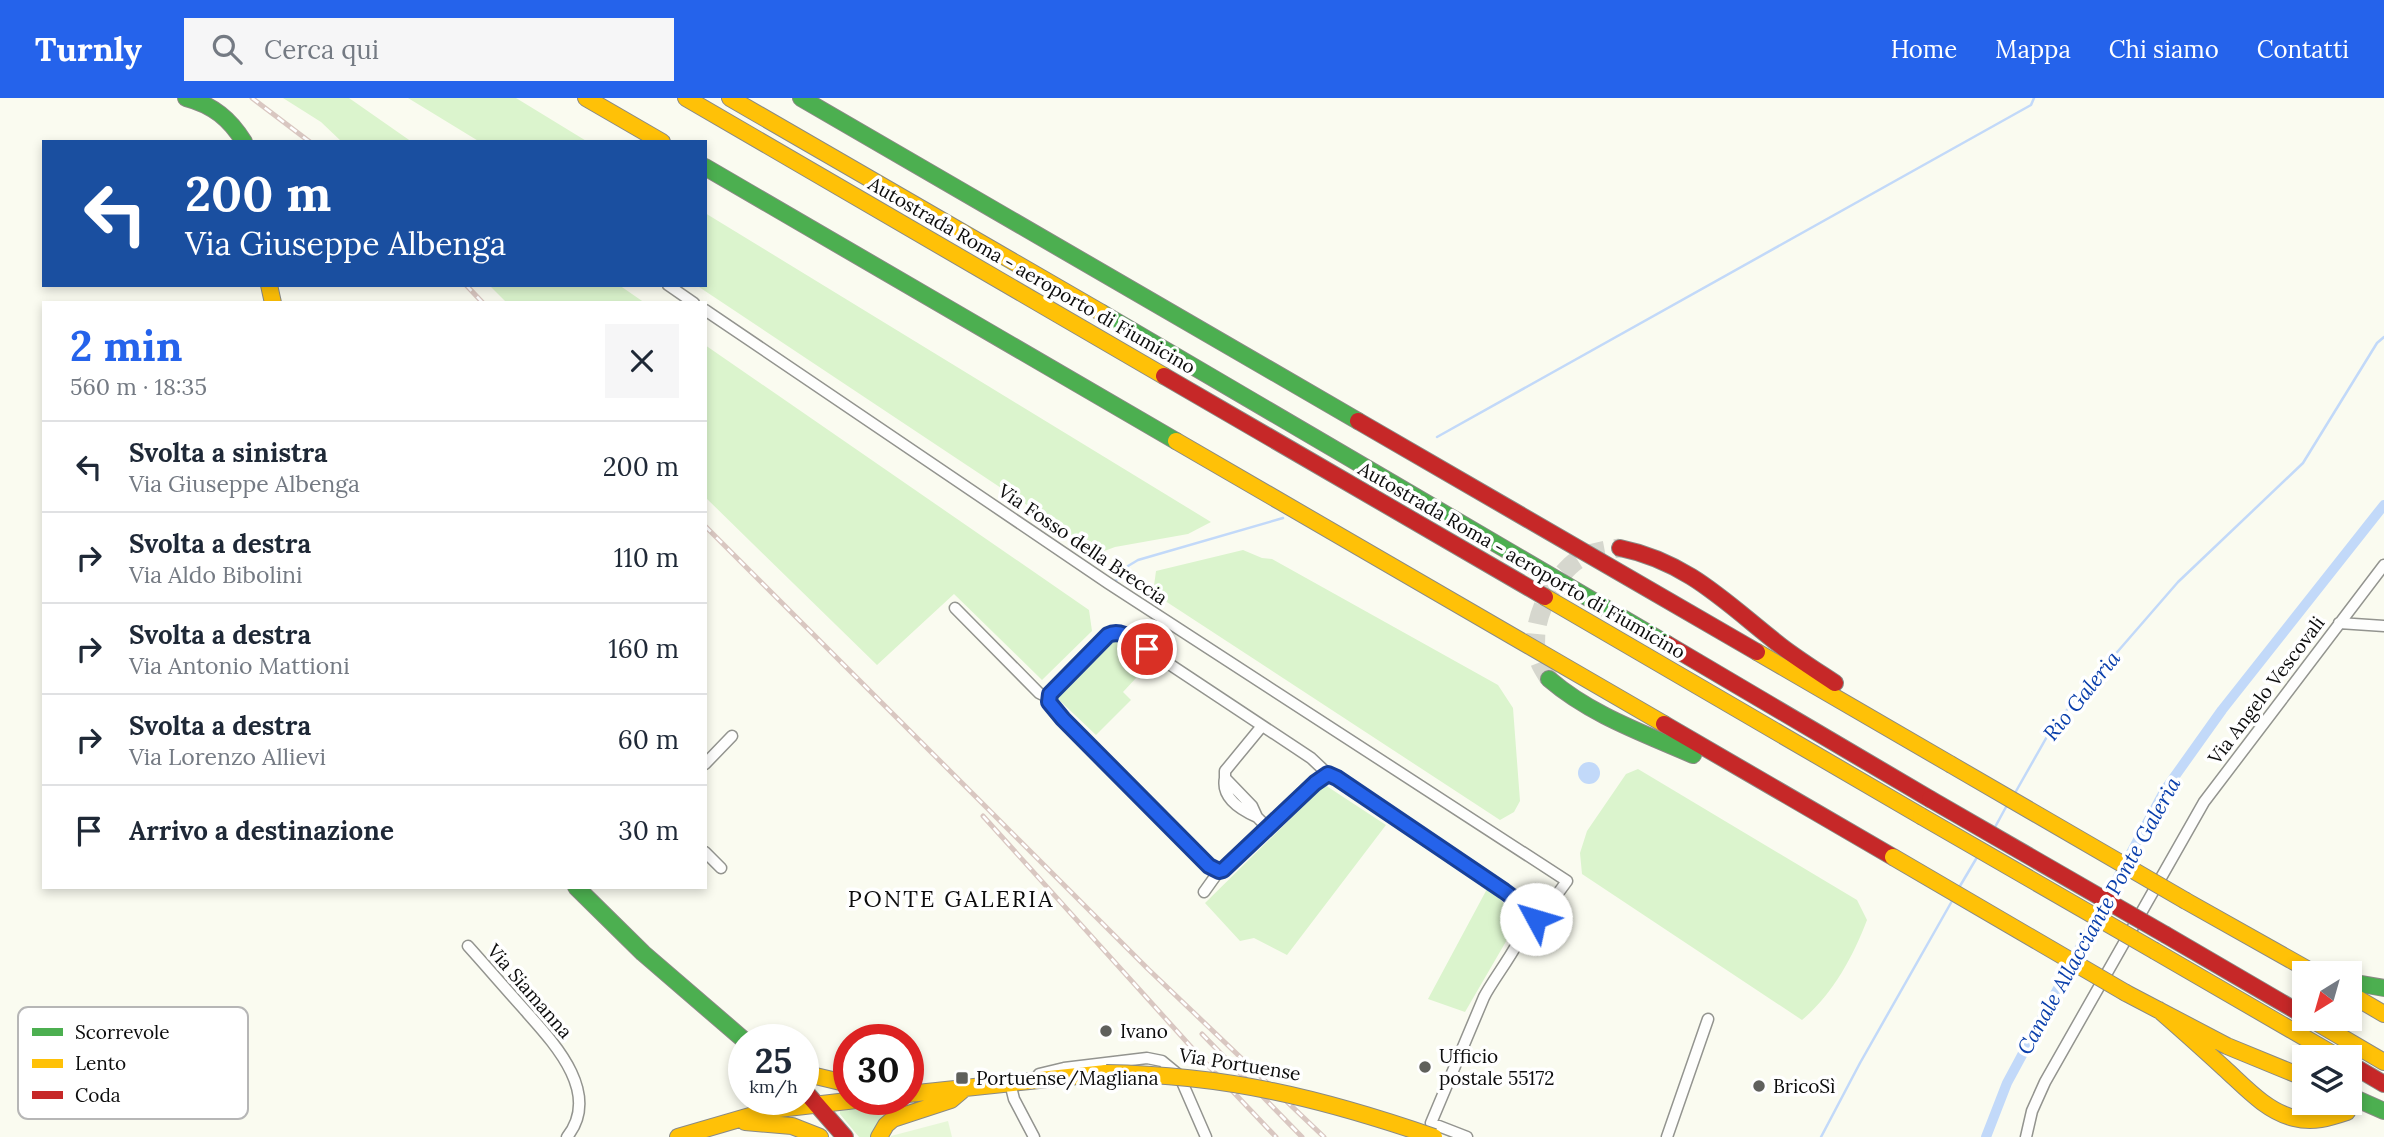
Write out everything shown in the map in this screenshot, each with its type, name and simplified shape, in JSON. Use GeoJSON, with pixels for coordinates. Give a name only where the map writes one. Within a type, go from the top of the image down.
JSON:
{"type":"FeatureCollection","features":[{"type":"Feature","properties":{"kind":"main road"},"geometry":{"type":"LineString","coordinates":[[186,98],[203,103],[221,113],[231,122],[243,140]]}},
{"type":"Feature","properties":{"kind":"main road"},"geometry":{"type":"LineString","coordinates":[[586,98],[659,140]]}},
{"type":"Feature","properties":{"kind":"main road","name":"Autostrada Roma - aeroporto di Fiumicino"},"geometry":{"type":"LineString","coordinates":[[686,98],[2317,1045]]}},
{"type":"Feature","properties":{"kind":"main road","name":"Autostrada Roma - aeroporto di Fiumicino"},"geometry":{"type":"LineString","coordinates":[[730,98],[2292,1008]]}},
{"type":"Feature","properties":{"kind":"main road"},"geometry":{"type":"LineString","coordinates":[[802,98],[2293,961]]}},
{"type":"Feature","properties":{"kind":"main road"},"geometry":{"type":"LineString","coordinates":[[707,168],[2126,993],[2227,1046],[2292,1072]]}},
{"type":"Feature","properties":{"kind":"main road"},"geometry":{"type":"LineString","coordinates":[[1620,548],[1655,556],[1695,578],[1781,646],[1951,764]]}},
{"type":"Feature","properties":{"kind":"main road"},"geometry":{"type":"LineString","coordinates":[[1549,679],[1570,698],[1601,715],[1662,740],[1775,796],[1793,800]]}},
{"type":"Feature","properties":{"kind":"main road"},"geometry":{"type":"LineString","coordinates":[[578,889],[643,953],[728,1026]]}},
{"type":"Feature","properties":{"kind":"main road"},"geometry":{"type":"LineString","coordinates":[[2290,959],[2295,961]]}},
{"type":"Feature","properties":{"kind":"main road"},"geometry":{"type":"LineString","coordinates":[[2362,984],[2384,988]]}},
{"type":"Feature","properties":{"kind":"main road"},"geometry":{"type":"LineString","coordinates":[[2362,1001],[2384,1014]]}},
{"type":"Feature","properties":{"kind":"main road"},"geometry":{"type":"LineString","coordinates":[[2159,1010],[2253,1097],[2272,1111],[2307,1120],[2329,1119],[2334,1115]]}},
{"type":"Feature","properties":{"kind":"main road","name":"Autostrada Roma - aeroporto di Fiumicino"},"geometry":{"type":"LineString","coordinates":[[2331,1031],[2384,1062]]}},
{"type":"Feature","properties":{"kind":"main road"},"geometry":{"type":"LineString","coordinates":[[2362,1071],[2384,1084]]}},
{"type":"Feature","properties":{"kind":"main road","name":"Via Portuense"},"geometry":{"type":"LineString","coordinates":[[924,1090],[1105,1073],[1177,1074],[1258,1085],[1317,1099],[1434,1137]]}},
{"type":"Feature","properties":{"kind":"main road"},"geometry":{"type":"LineString","coordinates":[[880,1137],[886,1125],[893,1119],[951,1100],[964,1088]]}},
{"type":"Feature","properties":{"kind":"main road"},"geometry":{"type":"LineString","coordinates":[[819,1105],[845,1137]]}},
{"type":"Feature","properties":{"kind":"main road"},"geometry":{"type":"LineString","coordinates":[[2362,1107],[2384,1111]]}},
{"type":"Feature","properties":{"kind":"main road"},"geometry":{"type":"LineString","coordinates":[[678,1137],[745,1115]]}},
{"type":"Feature","properties":{"kind":"main road"},"geometry":{"type":"LineString","coordinates":[[721,1123],[776,1124],[801,1129],[820,1137]]}},
{"type":"Feature","properties":{"kind":"street"},"geometry":{"type":"LineString","coordinates":[[671,287],[691,301]]}},
{"type":"Feature","properties":{"kind":"street","name":"Via Fosso della Breccia"},"geometry":{"type":"LineString","coordinates":[[707,311],[1107,582],[1567,881],[1545,911],[1524,927]]}},
{"type":"Feature","properties":{"kind":"street","name":"Via Angelo Vescovali"},"geometry":{"type":"LineString","coordinates":[[2026,1137],[2032,1111],[2045,1082],[2204,802],[2384,565]]}},
{"type":"Feature","properties":{"kind":"street"},"geometry":{"type":"LineString","coordinates":[[954,608],[1038,693],[1049,698]]}},
{"type":"Feature","properties":{"kind":"street"},"geometry":{"type":"LineString","coordinates":[[2339,623],[2384,626]]}},
{"type":"Feature","properties":{"kind":"street"},"geometry":{"type":"LineString","coordinates":[[1219,871],[1209,866],[1050,705],[1050,694],[1113,632],[1124,634],[1319,764],[1328,774],[1504,891],[1523,909],[1526,918],[1516,946],[1484,997],[1431,1123],[1467,1137]]}},
{"type":"Feature","properties":{"kind":"street"},"geometry":{"type":"LineString","coordinates":[[1262,726],[1225,771],[1225,778],[1252,806],[1257,817],[1268,828]]}},
{"type":"Feature","properties":{"kind":"street"},"geometry":{"type":"LineString","coordinates":[[707,762],[732,736]]}},
{"type":"Feature","properties":{"kind":"street"},"geometry":{"type":"LineString","coordinates":[[1204,892],[1219,871],[1328,774]]}},
{"type":"Feature","properties":{"kind":"street"},"geometry":{"type":"LineString","coordinates":[[707,854],[721,869]]}},
{"type":"Feature","properties":{"kind":"street","name":"Via Siamanna"},"geometry":{"type":"LineString","coordinates":[[468,946],[547,1036],[568,1067],[577,1089],[579,1110],[576,1123],[567,1137]]}},
{"type":"Feature","properties":{"kind":"street"},"geometry":{"type":"LineString","coordinates":[[1667,1137],[1709,1019]]}},
{"type":"Feature","properties":{"kind":"street"},"geometry":{"type":"LineString","coordinates":[[1034,1137],[1014,1099],[1010,1083],[1064,1068],[1147,1059],[1167,1063],[1179,1075],[1206,1137]]}},
{"type":"Feature","properties":{"kind":"green space"},"geometry":{"type":"Polygon","coordinates":[[[283,98],[349,98],[409,140],[340,140],[321,122],[283,98]]]}},
{"type":"Feature","properties":{"kind":"green space"},"geometry":{"type":"Polygon","coordinates":[[[408,98],[516,98],[585,140],[477,140],[408,98]]]}},
{"type":"Feature","properties":{"kind":"green space"},"geometry":{"type":"Polygon","coordinates":[[[707,214],[1211,522],[1188,534],[1115,547],[1099,553],[699,287],[707,287],[707,214]]]}},
{"type":"Feature","properties":{"kind":"green space"},"geometry":{"type":"Polygon","coordinates":[[[491,287],[622,287],[642,301],[505,301],[491,287]]]}},
{"type":"Feature","properties":{"kind":"green space"},"geometry":{"type":"Polygon","coordinates":[[[707,346],[1089,610],[1092,631],[1042,680],[954,594],[877,665],[707,499],[707,346]]]}},
{"type":"Feature","properties":{"kind":"green space"},"geometry":{"type":"Polygon","coordinates":[[[1243,550],[1272,559],[1498,685],[1513,708],[1520,801],[1514,812],[1500,820],[1153,593],[1156,571],[1243,550]]]}},
{"type":"Feature","properties":{"kind":"green space"},"geometry":{"type":"Polygon","coordinates":[[[1116,639],[1150,663],[1123,692],[1131,700],[1096,735],[1057,698],[1116,639]]]}},
{"type":"Feature","properties":{"kind":"green space"},"geometry":{"type":"Polygon","coordinates":[[[1638,769],[1857,900],[1867,920],[1855,948],[1832,987],[1802,1020],[1582,874],[1580,853],[1587,831],[1626,774],[1638,769]]]}},
{"type":"Feature","properties":{"kind":"green space"},"geometry":{"type":"Polygon","coordinates":[[[1325,785],[1386,825],[1287,955],[1254,938],[1240,941],[1205,903],[1325,785]]]}},
{"type":"Feature","properties":{"kind":"green space"},"geometry":{"type":"Polygon","coordinates":[[[1487,889],[1508,909],[1510,929],[1508,938],[1465,1012],[1428,999],[1487,889]]]}},
{"type":"Feature","properties":{"kind":"green space"},"geometry":{"type":"Polygon","coordinates":[[[841,1115],[902,1115],[874,1137],[859,1137],[841,1115]]]}},
{"type":"Feature","properties":{"kind":"green space"},"geometry":{"type":"Polygon","coordinates":[[[948,1121],[952,1137],[891,1137],[891,1136],[948,1121]]]}},
{"type":"Feature","properties":{"kind":"water"},"geometry":{"type":"Polygon","coordinates":[[[1589,762],[1597,765],[1600,773],[1597,781],[1589,784],[1581,781],[1578,773],[1581,765],[1589,762]]]}},
{"type":"Feature","properties":{"kind":"waterway"},"geometry":{"type":"LineString","coordinates":[[1437,437],[2031,105],[2034,98]]}},
{"type":"Feature","properties":{"kind":"waterway","name":"Rio Galeria"},"geometry":{"type":"LineString","coordinates":[[2015,793],[2053,726],[2178,582],[2303,463],[2377,343],[2384,337]]}},
{"type":"Feature","properties":{"kind":"waterway","name":"Canale Allacciante Ponte Galeria"},"geometry":{"type":"LineString","coordinates":[[2104,903],[2165,790],[2222,710],[2384,505]]}},
{"type":"Feature","properties":{"kind":"waterway"},"geometry":{"type":"LineString","coordinates":[[1113,584],[1128,566],[1138,560],[1283,518]]}},
{"type":"Feature","properties":{"kind":"waterway","name":"Rio Galeria"},"geometry":{"type":"LineString","coordinates":[[1994,829],[2006,807]]}},
{"type":"Feature","properties":{"kind":"waterway","name":"Rio Galeria"},"geometry":{"type":"LineString","coordinates":[[1960,886],[1976,859]]}},
{"type":"Feature","properties":{"kind":"waterway","name":"Rio Galeria"},"geometry":{"type":"LineString","coordinates":[[1821,1137],[1952,901]]}},
{"type":"Feature","properties":{"kind":"waterway","name":"Canale Allacciante Ponte Galeria"},"geometry":{"type":"LineString","coordinates":[[1986,1137],[2007,1083],[2097,916]]}},
{"type":"Feature","properties":{"kind":"tunnel"},"geometry":{"type":"LineString","coordinates":[[1549,679],[1542,668],[1536,648],[1538,623],[1547,597],[1575,562],[1594,553],[1620,548]]}},
{"type":"Feature","properties":{"kind":"railway"},"geometry":{"type":"LineString","coordinates":[[252,98],[307,140]]}},
{"type":"Feature","properties":{"kind":"railway"},"geometry":{"type":"LineString","coordinates":[[468,287],[481,301]]}},
{"type":"Feature","properties":{"kind":"railway"},"geometry":{"type":"LineString","coordinates":[[707,528],[1148,969],[1324,1137]]}},
{"type":"Feature","properties":{"kind":"railway"},"geometry":{"type":"LineString","coordinates":[[983,816],[1276,1137]]}},
{"type":"Feature","properties":{"kind":"railway"},"geometry":{"type":"LineString","coordinates":[[1202,1034],[1302,1137]]}},
{"type":"Feature","properties":{"kind":"traffic: fast"},"geometry":{"type":"LineString","coordinates":[[186,98],[220,114],[243,140]]}},
{"type":"Feature","properties":{"kind":"traffic: fast"},"geometry":{"type":"LineString","coordinates":[[801,98],[1358,421]]}},
{"type":"Feature","properties":{"kind":"traffic: fast"},"geometry":{"type":"LineString","coordinates":[[707,168],[1176,441]]}},
{"type":"Feature","properties":{"kind":"traffic: fast"},"geometry":{"type":"LineString","coordinates":[[1102,313],[1667,644]]}},
{"type":"Feature","properties":{"kind":"traffic: fast"},"geometry":{"type":"LineString","coordinates":[[1549,679],[1600,713],[1693,755]]}},
{"type":"Feature","properties":{"kind":"traffic: fast"},"geometry":{"type":"LineString","coordinates":[[578,889],[643,953],[728,1026]]}},
{"type":"Feature","properties":{"kind":"traffic: fast"},"geometry":{"type":"LineString","coordinates":[[2362,984],[2384,988]]}},
{"type":"Feature","properties":{"kind":"traffic: fast"},"geometry":{"type":"LineString","coordinates":[[2362,1101],[2384,1111]]}},
{"type":"Feature","properties":{"kind":"traffic: slow"},"geometry":{"type":"LineString","coordinates":[[586,98],[659,140]]}},
{"type":"Feature","properties":{"kind":"traffic: slow"},"geometry":{"type":"LineString","coordinates":[[686,98],[1164,376]]}},
{"type":"Feature","properties":{"kind":"traffic: slow"},"geometry":{"type":"LineString","coordinates":[[730,98],[1102,313]]}},
{"type":"Feature","properties":{"kind":"traffic: slow"},"geometry":{"type":"LineString","coordinates":[[269,287],[273,301]]}},
{"type":"Feature","properties":{"kind":"traffic: slow"},"geometry":{"type":"LineString","coordinates":[[1176,441],[1664,724]]}},
{"type":"Feature","properties":{"kind":"traffic: slow"},"geometry":{"type":"LineString","coordinates":[[1545,597],[1921,816]]}},
{"type":"Feature","properties":{"kind":"traffic: slow"},"geometry":{"type":"LineString","coordinates":[[1757,652],[1950,764]]}},
{"type":"Feature","properties":{"kind":"traffic: slow"},"geometry":{"type":"LineString","coordinates":[[1950,764],[2186,901]]}},
{"type":"Feature","properties":{"kind":"traffic: slow"},"geometry":{"type":"LineString","coordinates":[[1921,816],[2155,951]]}},
{"type":"Feature","properties":{"kind":"traffic: slow"},"geometry":{"type":"LineString","coordinates":[[1893,857],[2126,993]]}},
{"type":"Feature","properties":{"kind":"traffic: slow"},"geometry":{"type":"LineString","coordinates":[[2186,901],[2293,961]]}},
{"type":"Feature","properties":{"kind":"traffic: slow"},"geometry":{"type":"LineString","coordinates":[[2155,951],[2317,1045]]}},
{"type":"Feature","properties":{"kind":"traffic: slow"},"geometry":{"type":"LineString","coordinates":[[2126,993],[2227,1046],[2292,1073]]}},
{"type":"Feature","properties":{"kind":"traffic: slow"},"geometry":{"type":"LineString","coordinates":[[2362,1001],[2384,1014]]}},
{"type":"Feature","properties":{"kind":"traffic: slow"},"geometry":{"type":"LineString","coordinates":[[2159,1010],[2274,1110],[2308,1120],[2337,1115]]}},
{"type":"Feature","properties":{"kind":"traffic: slow"},"geometry":{"type":"LineString","coordinates":[[2331,1031],[2384,1062]]}},
{"type":"Feature","properties":{"kind":"traffic: slow"},"geometry":{"type":"LineString","coordinates":[[924,1092],[1106,1073]]}},
{"type":"Feature","properties":{"kind":"traffic: slow"},"geometry":{"type":"LineString","coordinates":[[1106,1073],[1192,1078],[1273,1091],[1352,1111],[1434,1137]]}},
{"type":"Feature","properties":{"kind":"traffic: slow"},"geometry":{"type":"LineString","coordinates":[[819,1077],[833,1080]]}},
{"type":"Feature","properties":{"kind":"traffic: slow"},"geometry":{"type":"LineString","coordinates":[[879,1137],[893,1119],[951,1100],[964,1089]]}},
{"type":"Feature","properties":{"kind":"traffic: slow"},"geometry":{"type":"LineString","coordinates":[[678,1137],[770,1110],[833,1103]]}},
{"type":"Feature","properties":{"kind":"traffic: slow"},"geometry":{"type":"LineString","coordinates":[[745,1122],[792,1126],[820,1137]]}},
{"type":"Feature","properties":{"kind":"traffic: jam"},"geometry":{"type":"LineString","coordinates":[[1164,376],[1545,597]]}},
{"type":"Feature","properties":{"kind":"traffic: jam"},"geometry":{"type":"LineString","coordinates":[[1358,421],[1757,652]]}},
{"type":"Feature","properties":{"kind":"traffic: jam"},"geometry":{"type":"LineString","coordinates":[[1620,548],[1667,563],[1687,574],[1787,651],[1835,683]]}},
{"type":"Feature","properties":{"kind":"traffic: jam"},"geometry":{"type":"LineString","coordinates":[[1667,644],[1930,799]]}},
{"type":"Feature","properties":{"kind":"traffic: jam"},"geometry":{"type":"LineString","coordinates":[[1664,724],[1893,857]]}},
{"type":"Feature","properties":{"kind":"traffic: jam"},"geometry":{"type":"LineString","coordinates":[[1930,799],[2166,935]]}},
{"type":"Feature","properties":{"kind":"traffic: jam"},"geometry":{"type":"LineString","coordinates":[[2166,935],[2292,1008]]}},
{"type":"Feature","properties":{"kind":"traffic: jam"},"geometry":{"type":"LineString","coordinates":[[2362,1071],[2384,1084]]}},
{"type":"Feature","properties":{"kind":"traffic: jam"},"geometry":{"type":"LineString","coordinates":[[819,1107],[845,1137]]}},
{"type":"Feature","properties":{"kind":"place","name":"Ivano"},"geometry":{"type":"Point","coordinates":[1106,1031]}},
{"type":"Feature","properties":{"kind":"place","name":"Ufficio postale 55172"},"geometry":{"type":"Point","coordinates":[1425,1067]}},
{"type":"Feature","properties":{"kind":"place","name":"Portuense/Magliana"},"geometry":{"type":"Point","coordinates":[962,1078]}},
{"type":"Feature","properties":{"kind":"place","name":"BricoSì"},"geometry":{"type":"Point","coordinates":[1759,1086]}},
{"type":"Feature","properties":{"kind":"district","name":"PONTE GALERIA"},"geometry":{"type":"Point","coordinates":[951,899]}},
{"type":"Feature","properties":{"kind":"route"},"geometry":{"type":"LineString","coordinates":[[1147,649],[1124,634],[1113,632],[1050,694],[1049,702],[1213,869],[1223,870],[1315,783],[1328,774],[1504,891],[1523,909],[1526,918],[1524,927],[1536,919]]}}]}
